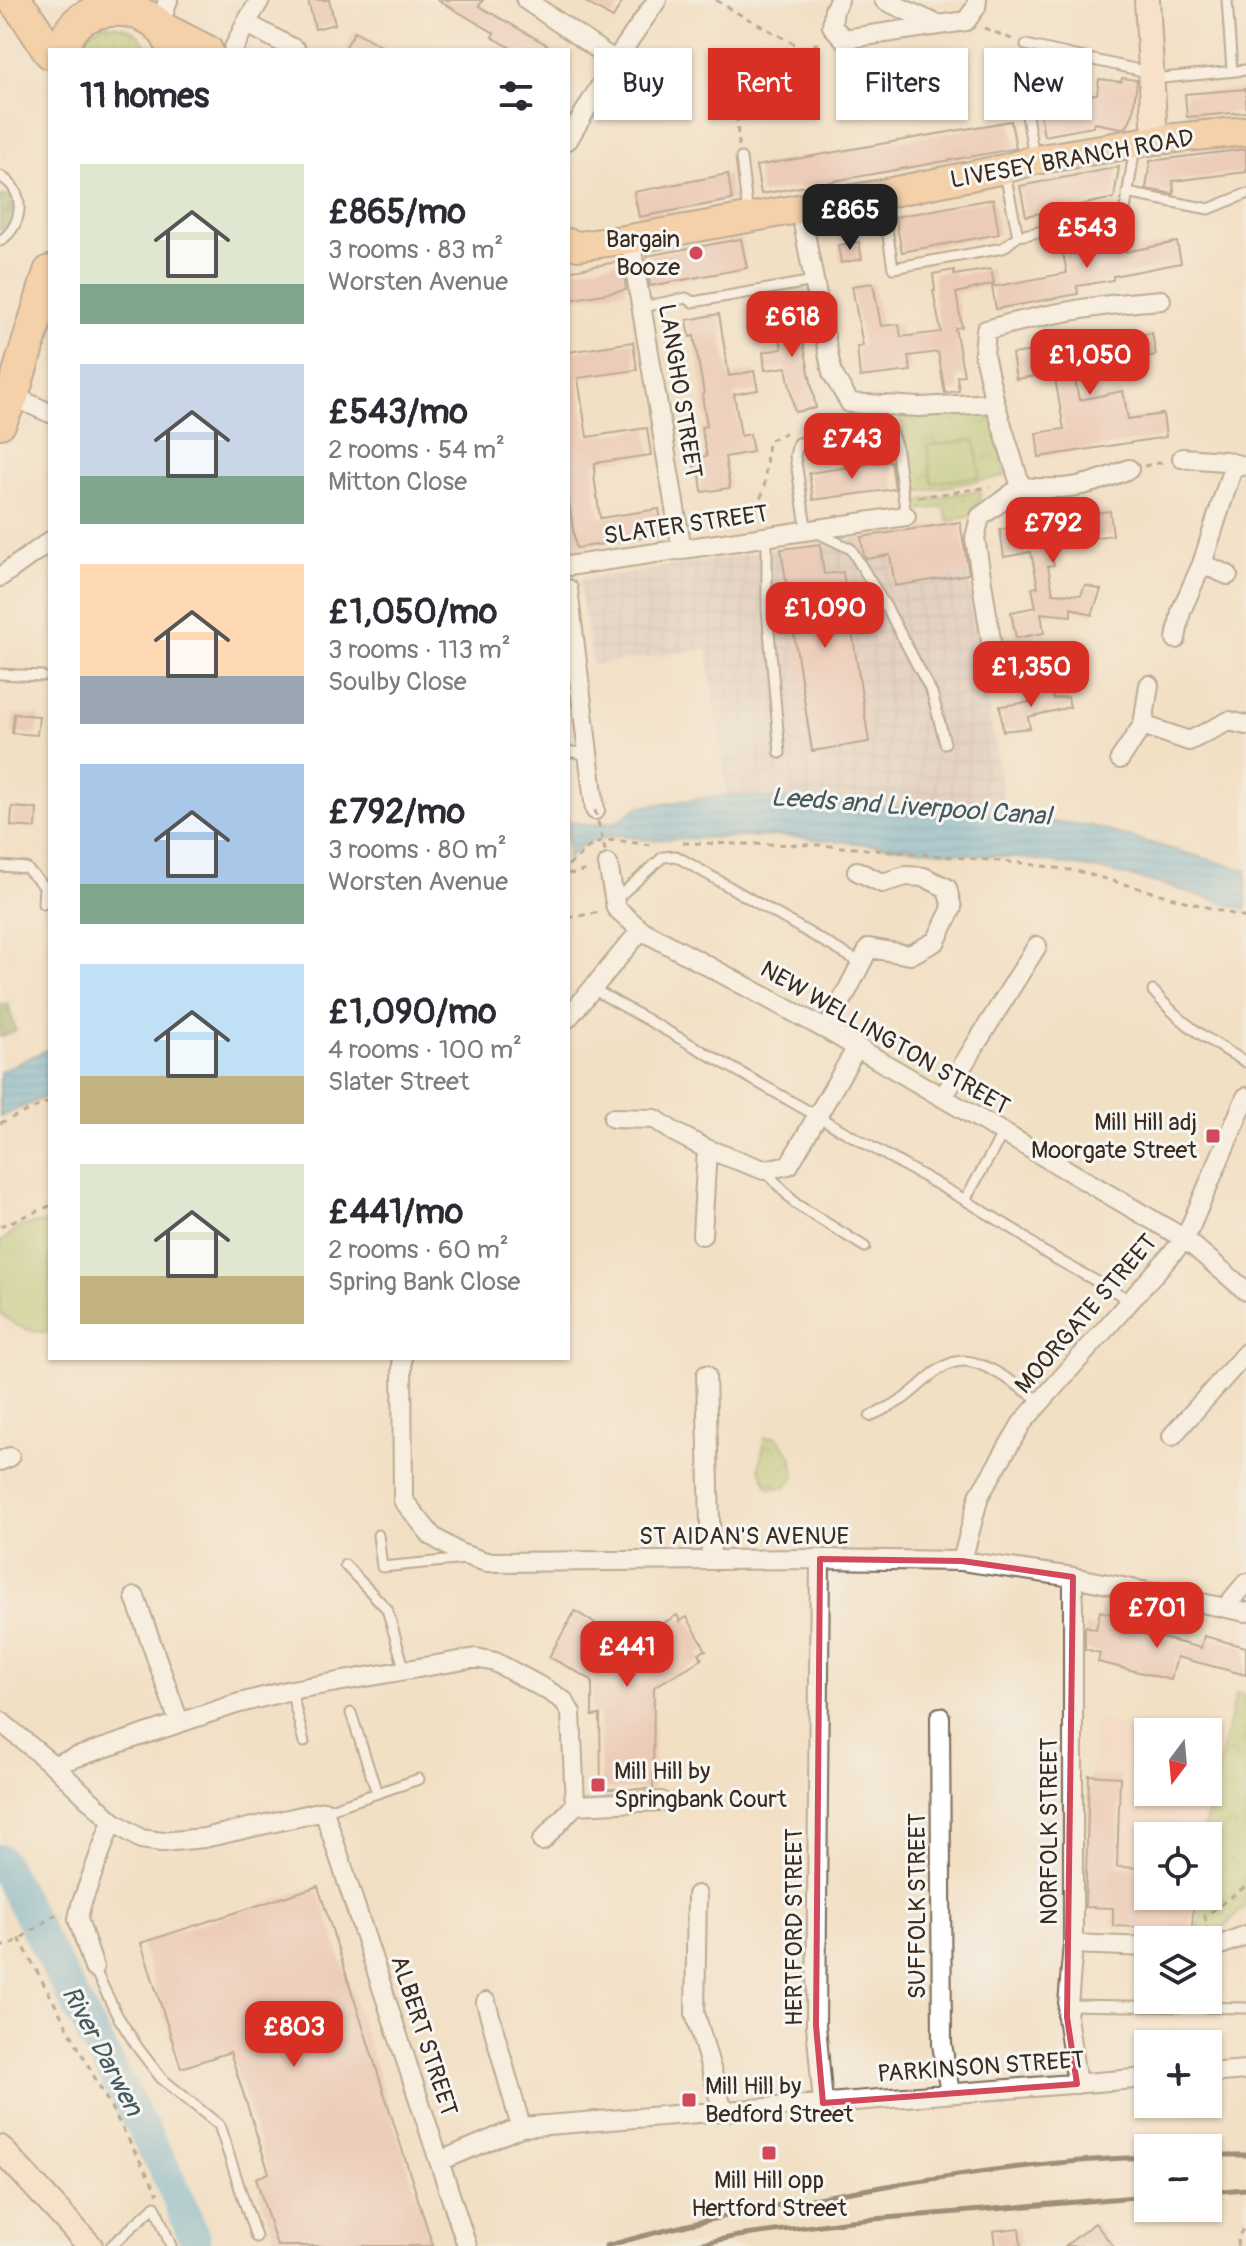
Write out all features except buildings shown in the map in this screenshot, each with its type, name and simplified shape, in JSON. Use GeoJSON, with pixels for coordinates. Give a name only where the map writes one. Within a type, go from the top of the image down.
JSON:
{"type":"FeatureCollection","features":[{"type":"Feature","properties":{"kind":"highway"},"geometry":{"type":"LineString","coordinates":[[14,0],[48,49]]}},
{"type":"Feature","properties":{"kind":"highway"},"geometry":{"type":"LineString","coordinates":[[62,48],[67,34],[80,19],[137,15]]}},
{"type":"Feature","properties":{"kind":"highway"},"geometry":{"type":"LineString","coordinates":[[6,409],[48,278]]}},
{"type":"Feature","properties":{"kind":"main road"},"geometry":{"type":"LineString","coordinates":[[137,15],[204,48]]}},
{"type":"Feature","properties":{"kind":"main road","name":"LIVESEY BRANCH ROAD"},"geometry":{"type":"LineString","coordinates":[[570,244],[578,246],[630,239],[882,194],[1035,160],[1145,142],[1246,131]]}},
{"type":"Feature","properties":{"kind":"street"},"geometry":{"type":"LineString","coordinates":[[234,48],[260,0]]}},
{"type":"Feature","properties":{"kind":"street"},"geometry":{"type":"LineString","coordinates":[[526,0],[596,48]]}},
{"type":"Feature","properties":{"kind":"street"},"geometry":{"type":"LineString","coordinates":[[624,48],[657,0]]}},
{"type":"Feature","properties":{"kind":"street"},"geometry":{"type":"LineString","coordinates":[[839,0],[832,26],[844,39],[966,21],[977,0]]}},
{"type":"Feature","properties":{"kind":"street"},"geometry":{"type":"LineString","coordinates":[[884,0],[936,24]]}},
{"type":"Feature","properties":{"kind":"street"},"geometry":{"type":"LineString","coordinates":[[1145,142],[1152,76],[1147,0]]}},
{"type":"Feature","properties":{"kind":"street"},"geometry":{"type":"LineString","coordinates":[[246,23],[292,48]]}},
{"type":"Feature","properties":{"kind":"street"},"geometry":{"type":"LineString","coordinates":[[570,137],[594,96]]}},
{"type":"Feature","properties":{"kind":"street"},"geometry":{"type":"LineString","coordinates":[[800,208],[832,373],[850,403],[920,407],[995,403]]}},
{"type":"Feature","properties":{"kind":"street","name":"LANGHO STREET"},"geometry":{"type":"LineString","coordinates":[[630,239],[682,550]]}},
{"type":"Feature","properties":{"kind":"street"},"geometry":{"type":"LineString","coordinates":[[1021,487],[984,355],[986,330],[1116,303],[1161,300]]}},
{"type":"Feature","properties":{"kind":"street"},"geometry":{"type":"LineString","coordinates":[[6,409],[48,413]]}},
{"type":"Feature","properties":{"kind":"street"},"geometry":{"type":"LineString","coordinates":[[1176,639],[1181,611],[1240,465],[1182,458]]}},
{"type":"Feature","properties":{"kind":"street"},"geometry":{"type":"LineString","coordinates":[[1046,653],[993,653],[975,538],[980,517],[1021,487],[1057,490],[1097,483],[1129,469]]}},
{"type":"Feature","properties":{"kind":"street","name":"SLATER STREET"},"geometry":{"type":"LineString","coordinates":[[570,566],[906,516]]}},
{"type":"Feature","properties":{"kind":"street"},"geometry":{"type":"LineString","coordinates":[[0,577],[48,542]]}},
{"type":"Feature","properties":{"kind":"street"},"geometry":{"type":"LineString","coordinates":[[1202,564],[1228,575]]}},
{"type":"Feature","properties":{"kind":"street"},"geometry":{"type":"LineString","coordinates":[[570,622],[573,672],[595,810]]}},
{"type":"Feature","properties":{"kind":"street"},"geometry":{"type":"LineString","coordinates":[[1120,759],[1143,725],[1149,685]]}},
{"type":"Feature","properties":{"kind":"street"},"geometry":{"type":"LineString","coordinates":[[1143,725],[1189,741],[1229,721],[1246,725]]}},
{"type":"Feature","properties":{"kind":"street"},"geometry":{"type":"LineString","coordinates":[[605,861],[615,904]]}},
{"type":"Feature","properties":{"kind":"street"},"geometry":{"type":"LineString","coordinates":[[827,1030],[869,948],[910,955],[936,941],[952,908],[947,888],[924,877],[906,876],[882,883],[857,871]]}},
{"type":"Feature","properties":{"kind":"street","name":"NEW WELLINGTON STREET"},"geometry":{"type":"LineString","coordinates":[[615,904],[641,930],[857,1047],[1185,1239],[1246,1291]]}},
{"type":"Feature","properties":{"kind":"street"},"geometry":{"type":"LineString","coordinates":[[570,1016],[641,930]]}},
{"type":"Feature","properties":{"kind":"street"},"geometry":{"type":"LineString","coordinates":[[943,1097],[1037,946]]}},
{"type":"Feature","properties":{"kind":"street"},"geometry":{"type":"LineString","coordinates":[[613,1118],[655,1119],[707,1149],[764,1170],[789,1165],[857,1047]]}},
{"type":"Feature","properties":{"kind":"street","name":"MOORGATE STREET"},"geometry":{"type":"LineString","coordinates":[[962,1561],[979,1496],[1022,1423],[1185,1239],[1246,1097]]}},
{"type":"Feature","properties":{"kind":"street"},"geometry":{"type":"LineString","coordinates":[[702,1235],[707,1149]]}},
{"type":"Feature","properties":{"kind":"street"},"geometry":{"type":"LineString","coordinates":[[1172,1436],[1246,1353]]}},
{"type":"Feature","properties":{"kind":"street","name":"ST AIDAN'S AVENUE"},"geometry":{"type":"LineString","coordinates":[[402,1360],[403,1500],[432,1536],[459,1553],[486,1562],[962,1561],[1073,1577],[1246,1612]]}},
{"type":"Feature","properties":{"kind":"street"},"geometry":{"type":"LineString","coordinates":[[706,1375],[711,1560]]}},
{"type":"Feature","properties":{"kind":"street","name":"HERTFORD STREET"},"geometry":{"type":"LineString","coordinates":[[820,1559],[816,2025],[823,2103]]}},
{"type":"Feature","properties":{"kind":"street","name":"NORFOLK STREET"},"geometry":{"type":"LineString","coordinates":[[1073,1577],[1073,1944],[1067,2017],[1077,2084]]}},
{"type":"Feature","properties":{"kind":"street"},"geometry":{"type":"LineString","coordinates":[[1226,1607],[1246,1583]]}},
{"type":"Feature","properties":{"kind":"street"},"geometry":{"type":"LineString","coordinates":[[135,1597],[179,1722]]}},
{"type":"Feature","properties":{"kind":"street"},"geometry":{"type":"LineString","coordinates":[[53,1765],[179,1722],[291,1690],[476,1658],[495,1662],[564,1701],[571,1713],[575,1805]]}},
{"type":"Feature","properties":{"kind":"street","name":"SUFFOLK STREET"},"geometry":{"type":"LineString","coordinates":[[940,1717],[942,2044],[950,2093]]}},
{"type":"Feature","properties":{"kind":"street"},"geometry":{"type":"LineString","coordinates":[[0,1721],[53,1765],[112,1821],[141,1839],[162,1842],[204,1838],[324,1811]]}},
{"type":"Feature","properties":{"kind":"street"},"geometry":{"type":"LineString","coordinates":[[542,1841],[575,1805],[661,1801]]}},
{"type":"Feature","properties":{"kind":"street","name":"ALBERT STREET"},"geometry":{"type":"LineString","coordinates":[[324,1811],[467,2246]]}},
{"type":"Feature","properties":{"kind":"street"},"geometry":{"type":"LineString","coordinates":[[94,1968],[78,1919],[112,1821]]}},
{"type":"Feature","properties":{"kind":"street"},"geometry":{"type":"LineString","coordinates":[[697,1895],[695,2013],[723,2111]]}},
{"type":"Feature","properties":{"kind":"street"},"geometry":{"type":"LineString","coordinates":[[1222,1945],[1246,1935]]}},
{"type":"Feature","properties":{"kind":"street"},"geometry":{"type":"LineString","coordinates":[[1073,1944],[1134,1946]]}},
{"type":"Feature","properties":{"kind":"street"},"geometry":{"type":"LineString","coordinates":[[486,2002],[521,2127]]}},
{"type":"Feature","properties":{"kind":"street"},"geometry":{"type":"LineString","coordinates":[[1222,2072],[1246,2070]]}},
{"type":"Feature","properties":{"kind":"street","name":"PARKINSON STREET"},"geometry":{"type":"LineString","coordinates":[[440,2161],[521,2127],[1134,2079]]}},
{"type":"Feature","properties":{"kind":"street"},"geometry":{"type":"LineString","coordinates":[[0,2148],[90,2246]]}},
{"type":"Feature","properties":{"kind":"lane"},"geometry":{"type":"LineString","coordinates":[[1227,0],[1232,71]]}},
{"type":"Feature","properties":{"kind":"lane"},"geometry":{"type":"LineString","coordinates":[[1026,45],[1152,76],[1246,70]]}},
{"type":"Feature","properties":{"kind":"lane"},"geometry":{"type":"LineString","coordinates":[[1028,120],[1035,160]]}},
{"type":"Feature","properties":{"kind":"lane"},"geometry":{"type":"LineString","coordinates":[[882,194],[893,268],[1003,248],[1018,236],[1124,216],[1127,193],[1145,142]]}},
{"type":"Feature","properties":{"kind":"lane"},"geometry":{"type":"LineString","coordinates":[[741,158],[748,218]]}},
{"type":"Feature","properties":{"kind":"lane"},"geometry":{"type":"LineString","coordinates":[[1004,169],[1018,236]]}},
{"type":"Feature","properties":{"kind":"lane"},"geometry":{"type":"LineString","coordinates":[[0,176],[18,192],[19,218],[0,241]]}},
{"type":"Feature","properties":{"kind":"lane"},"geometry":{"type":"LineString","coordinates":[[1127,193],[1209,209],[1246,194]]}},
{"type":"Feature","properties":{"kind":"lane"},"geometry":{"type":"LineString","coordinates":[[642,307],[686,298],[693,302],[814,281]]}},
{"type":"Feature","properties":{"kind":"lane"},"geometry":{"type":"LineString","coordinates":[[906,516],[896,445],[890,430],[798,443],[795,456],[810,532],[851,549],[859,561],[932,693],[945,743]]}},
{"type":"Feature","properties":{"kind":"lane"},"geometry":{"type":"LineString","coordinates":[[767,538],[767,609],[780,753]]}},
{"type":"Feature","properties":{"kind":"lane"},"geometry":{"type":"LineString","coordinates":[[0,674],[42,676]]}},
{"type":"Feature","properties":{"kind":"lane"},"geometry":{"type":"LineString","coordinates":[[570,751],[588,755]]}},
{"type":"Feature","properties":{"kind":"lane"},"geometry":{"type":"LineString","coordinates":[[615,904],[663,857],[676,856],[861,963]]}},
{"type":"Feature","properties":{"kind":"lane"},"geometry":{"type":"LineString","coordinates":[[0,866],[26,868],[44,886],[43,904]]}},
{"type":"Feature","properties":{"kind":"lane"},"geometry":{"type":"LineString","coordinates":[[593,989],[965,1200],[1018,1232],[1042,1251],[1130,1300]]}},
{"type":"Feature","properties":{"kind":"lane"},"geometry":{"type":"LineString","coordinates":[[1153,991],[1171,1012],[1199,1035],[1246,1062]]}},
{"type":"Feature","properties":{"kind":"lane"},"geometry":{"type":"LineString","coordinates":[[965,1200],[1003,1133]]}},
{"type":"Feature","properties":{"kind":"lane"},"geometry":{"type":"LineString","coordinates":[[764,1170],[796,1204],[865,1247]]}},
{"type":"Feature","properties":{"kind":"lane"},"geometry":{"type":"LineString","coordinates":[[870,1416],[903,1399],[936,1372],[952,1363],[965,1361],[994,1372],[1041,1401]]}},
{"type":"Feature","properties":{"kind":"lane"},"geometry":{"type":"LineString","coordinates":[[378,1535],[382,1567],[473,1558]]}},
{"type":"Feature","properties":{"kind":"lane"},"geometry":{"type":"LineString","coordinates":[[345,1565],[387,1609],[405,1671]]}},
{"type":"Feature","properties":{"kind":"lane"},"geometry":{"type":"LineString","coordinates":[[291,1690],[304,1742]]}},
{"type":"Feature","properties":{"kind":"lane"},"geometry":{"type":"LineString","coordinates":[[351,1713],[377,1793]]}},
{"type":"Feature","properties":{"kind":"lane"},"geometry":{"type":"LineString","coordinates":[[324,1811],[419,1779]]}},
{"type":"Feature","properties":{"kind":"lane"},"geometry":{"type":"LineString","coordinates":[[94,1968],[117,2015],[161,2078],[219,2125],[256,2237]]}},
{"type":"Feature","properties":{"kind":"lane"},"geometry":{"type":"LineString","coordinates":[[1067,2005],[1246,2008]]}},
{"type":"Feature","properties":{"kind":"lane"},"geometry":{"type":"LineString","coordinates":[[111,2246],[155,2206],[171,2246]]}},
{"type":"Feature","properties":{"kind":"path"},"geometry":{"type":"LineString","coordinates":[[716,0],[801,47]]}},
{"type":"Feature","properties":{"kind":"path"},"geometry":{"type":"LineString","coordinates":[[966,21],[1026,45]]}},
{"type":"Feature","properties":{"kind":"path"},"geometry":{"type":"LineString","coordinates":[[741,158],[737,121],[753,70],[801,47],[844,39]]}},
{"type":"Feature","properties":{"kind":"path"},"geometry":{"type":"LineString","coordinates":[[1129,469],[1182,458]]}},
{"type":"Feature","properties":{"kind":"path"},"geometry":{"type":"LineString","coordinates":[[906,516],[915,497],[984,487],[1021,487]]}},
{"type":"Feature","properties":{"kind":"path"},"geometry":{"type":"LineString","coordinates":[[570,873],[605,861],[595,810]]}},
{"type":"Feature","properties":{"kind":"path"},"geometry":{"type":"LineString","coordinates":[[570,917],[615,904]]}},
{"type":"Feature","properties":{"kind":"path"},"geometry":{"type":"LineString","coordinates":[[0,1123],[48,1102]]}},
{"type":"Feature","properties":{"kind":"path"},"geometry":{"type":"LineString","coordinates":[[0,1226],[48,1207]]}},
{"type":"Feature","properties":{"kind":"path"},"geometry":{"type":"LineString","coordinates":[[1206,1926],[1205,1916],[1246,1886]]}},
{"type":"Feature","properties":{"kind":"path"},"geometry":{"type":"LineString","coordinates":[[0,1947],[12,1944],[55,1915]]}},
{"type":"Feature","properties":{"kind":"path"},"geometry":{"type":"LineString","coordinates":[[20,1937],[159,2195],[156,2209]]}},
{"type":"Feature","properties":{"kind":"path"},"geometry":{"type":"LineString","coordinates":[[1237,2246],[1238,2237],[1246,2229]]}},
{"type":"Feature","properties":{"kind":"highlighted area"},"geometry":{"type":"Polygon","coordinates":[[[820,1559],[962,1561],[1073,1577],[1067,2017],[1077,2084],[823,2103],[816,2025],[820,1559]]]}},
{"type":"Feature","properties":{"kind":"shaded area"},"geometry":{"type":"Polygon","coordinates":[[[960,522],[1006,817],[727,795],[707,649],[593,665],[579,580],[960,522]]]}},
{"type":"Feature","properties":{"kind":"shaded area"},"geometry":{"type":"Polygon","coordinates":[[[1094,1720],[1134,1726],[1134,1806],[1208,1806],[1204,1822],[1134,1822],[1134,1910],[1198,1910],[1197,1926],[1084,1924],[1094,1720]]]}},
{"type":"Feature","properties":{"kind":"green space"},"geometry":{"type":"Polygon","coordinates":[[[104,24],[130,30],[140,37],[147,48],[74,48],[78,40],[104,24]]]}},
{"type":"Feature","properties":{"kind":"green space"},"geometry":{"type":"Polygon","coordinates":[[[0,196],[13,197],[16,220],[0,230],[0,196]]]}},
{"type":"Feature","properties":{"kind":"green space"},"geometry":{"type":"Polygon","coordinates":[[[985,414],[994,419],[1005,476],[911,493],[900,418],[985,414]]]}},
{"type":"Feature","properties":{"kind":"green space"},"geometry":{"type":"Polygon","coordinates":[[[975,440],[980,476],[932,483],[927,446],[975,440]]]}},
{"type":"Feature","properties":{"kind":"green space"},"geometry":{"type":"Polygon","coordinates":[[[981,490],[980,499],[968,517],[948,521],[944,507],[919,510],[915,505],[916,501],[981,490]]]}},
{"type":"Feature","properties":{"kind":"green space"},"geometry":{"type":"Polygon","coordinates":[[[8,1003],[16,1031],[0,1037],[0,1004],[8,1003]]]}},
{"type":"Feature","properties":{"kind":"green space"},"geometry":{"type":"Polygon","coordinates":[[[48,1223],[48,1332],[23,1328],[0,1312],[0,1243],[19,1227],[48,1223]]]}},
{"type":"Feature","properties":{"kind":"green space"},"geometry":{"type":"Polygon","coordinates":[[[765,1437],[777,1437],[791,1455],[795,1473],[786,1488],[769,1488],[759,1468],[765,1437]]]}},
{"type":"Feature","properties":{"kind":"green space"},"geometry":{"type":"Polygon","coordinates":[[[1236,1693],[1246,1695],[1246,1906],[1222,1928],[1199,1926],[1200,1910],[1222,1910],[1222,1822],[1205,1822],[1209,1806],[1222,1806],[1222,1752],[1236,1693]]]}},
{"type":"Feature","properties":{"kind":"water"},"geometry":{"type":"Polygon","coordinates":[[[727,795],[1087,825],[1246,870],[1246,910],[1112,872],[1046,861],[781,836],[644,840],[621,835],[590,841],[570,857],[570,821],[588,825],[618,821],[639,807],[727,795]]]}},
{"type":"Feature","properties":{"kind":"water"},"geometry":{"type":"Polygon","coordinates":[[[48,1049],[48,1096],[0,1117],[0,1072],[48,1049]]]}},
{"type":"Feature","properties":{"kind":"waterway","name":"River Darwen"},"geometry":{"type":"LineString","coordinates":[[0,1860],[170,2180],[195,2246]]}},
{"type":"Feature","properties":{"kind":"railway"},"geometry":{"type":"LineString","coordinates":[[1222,2155],[1246,2155]]}},
{"type":"Feature","properties":{"kind":"railway"},"geometry":{"type":"LineString","coordinates":[[606,2246],[739,2213],[875,2188],[1011,2168],[1134,2158]]}},
{"type":"Feature","properties":{"kind":"railway"},"geometry":{"type":"LineString","coordinates":[[1222,2191],[1246,2189]]}},
{"type":"Feature","properties":{"kind":"railway"},"geometry":{"type":"LineString","coordinates":[[689,2246],[850,2221],[1134,2197]]}},
{"type":"Feature","properties":{"kind":"place","name":"Bargain Booze"},"geometry":{"type":"Point","coordinates":[696,253]}},
{"type":"Feature","properties":{"kind":"place","name":"Mill Hill adj Moorgate Street"},"geometry":{"type":"Point","coordinates":[1213,1136]}},
{"type":"Feature","properties":{"kind":"place","name":"Mill Hill by Springbank Court"},"geometry":{"type":"Point","coordinates":[598,1785]}},
{"type":"Feature","properties":{"kind":"place","name":"Mill Hill by Bedford Street"},"geometry":{"type":"Point","coordinates":[689,2100]}},
{"type":"Feature","properties":{"kind":"place","name":"Mill Hill opp Hertford Street"},"geometry":{"type":"Point","coordinates":[769,2153]}},
{"type":"Feature","properties":{"kind":"water label","name":"Leeds and Liverpool Canal"},"geometry":{"type":"Point","coordinates":[911,807]}}]}
